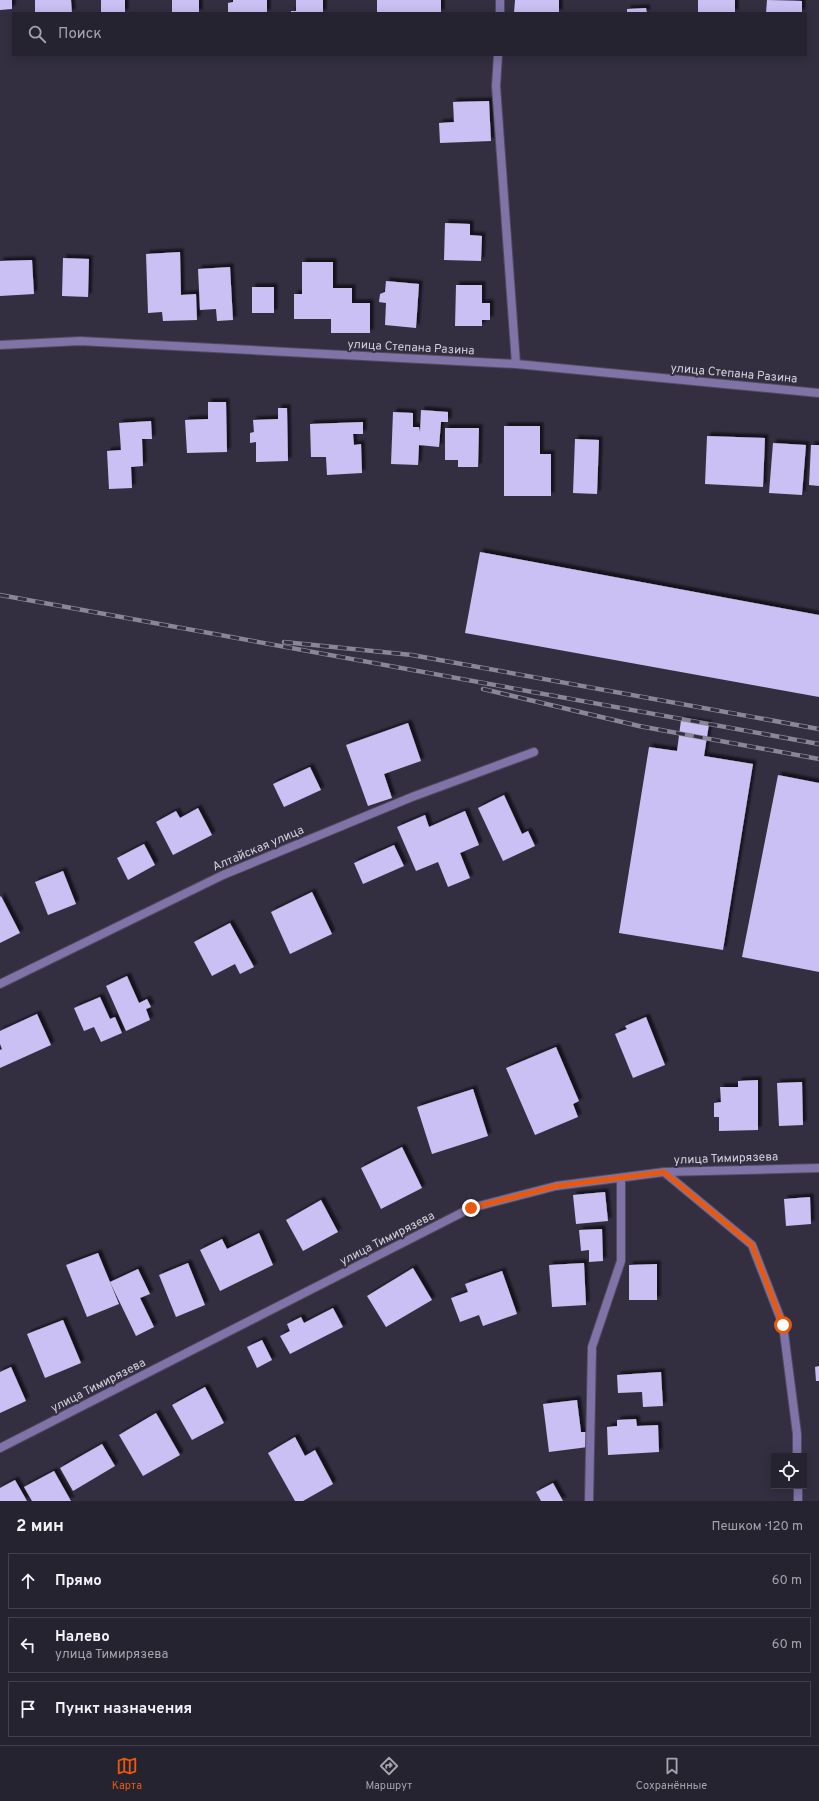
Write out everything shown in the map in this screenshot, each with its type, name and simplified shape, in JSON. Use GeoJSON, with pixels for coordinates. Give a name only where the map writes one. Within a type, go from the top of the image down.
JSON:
{"type":"FeatureCollection","features":[{"type":"Feature","properties":{"kind":"street"},"geometry":{"type":"LineString","coordinates":[[500,0],[500,12]]}},
{"type":"Feature","properties":{"kind":"street"},"geometry":{"type":"LineString","coordinates":[[498,56],[496,86],[516,364]]}},
{"type":"Feature","properties":{"kind":"street","name":"улица Степана Разина"},"geometry":{"type":"LineString","coordinates":[[0,345],[80,341],[516,364],[819,393]]}},
{"type":"Feature","properties":{"kind":"street","name":"Алтайская улица"},"geometry":{"type":"LineString","coordinates":[[0,984],[223,875],[412,797],[534,752]]}},
{"type":"Feature","properties":{"kind":"street","name":"улица Тимирязева"},"geometry":{"type":"LineString","coordinates":[[0,1448],[471,1208],[556,1186],[664,1172],[819,1168]]}},
{"type":"Feature","properties":{"kind":"street"},"geometry":{"type":"LineString","coordinates":[[664,1172],[752,1245],[783,1325],[797,1434],[797,1453]]}},
{"type":"Feature","properties":{"kind":"street"},"geometry":{"type":"LineString","coordinates":[[589,1501],[592,1347],[621,1261],[621,1178]]}},
{"type":"Feature","properties":{"kind":"street"},"geometry":{"type":"LineString","coordinates":[[798,1489],[798,1501]]}},
{"type":"Feature","properties":{"kind":"building"},"geometry":{"type":"Polygon","coordinates":[[[0,0],[12,0],[12,9],[0,10],[0,0]]]}},
{"type":"Feature","properties":{"kind":"building"},"geometry":{"type":"Polygon","coordinates":[[[35,0],[71,0],[72,12],[35,12],[35,0]]]}},
{"type":"Feature","properties":{"kind":"building"},"geometry":{"type":"Polygon","coordinates":[[[101,0],[125,0],[125,12],[101,12],[101,0]]]}},
{"type":"Feature","properties":{"kind":"building"},"geometry":{"type":"Polygon","coordinates":[[[172,0],[199,0],[199,12],[172,12],[172,0]]]}},
{"type":"Feature","properties":{"kind":"building"},"geometry":{"type":"Polygon","coordinates":[[[233,0],[267,0],[267,12],[228,12],[228,3],[233,2],[233,0]]]}},
{"type":"Feature","properties":{"kind":"building"},"geometry":{"type":"Polygon","coordinates":[[[296,0],[323,0],[323,12],[291,12],[296,11],[296,0]]]}},
{"type":"Feature","properties":{"kind":"building"},"geometry":{"type":"Polygon","coordinates":[[[377,0],[441,0],[441,12],[377,12],[377,0]]]}},
{"type":"Feature","properties":{"kind":"building"},"geometry":{"type":"Polygon","coordinates":[[[515,0],[559,0],[559,12],[514,12],[515,0]]]}},
{"type":"Feature","properties":{"kind":"building"},"geometry":{"type":"Polygon","coordinates":[[[698,0],[735,0],[735,12],[698,12],[698,0]]]}},
{"type":"Feature","properties":{"kind":"building"},"geometry":{"type":"Polygon","coordinates":[[[767,0],[802,1],[802,12],[766,12],[767,0]]]}},
{"type":"Feature","properties":{"kind":"building"},"geometry":{"type":"Polygon","coordinates":[[[646,8],[647,12],[627,12],[627,9],[646,8]]]}},
{"type":"Feature","properties":{"kind":"building"},"geometry":{"type":"Polygon","coordinates":[[[489,101],[491,141],[440,143],[439,123],[454,122],[453,102],[489,101]]]}},
{"type":"Feature","properties":{"kind":"building"},"geometry":{"type":"Polygon","coordinates":[[[445,223],[470,224],[470,235],[482,236],[481,261],[444,260],[445,223]]]}},
{"type":"Feature","properties":{"kind":"building"},"geometry":{"type":"Polygon","coordinates":[[[180,252],[181,295],[196,294],[197,320],[163,321],[162,312],[148,313],[146,254],[180,252]]]}},
{"type":"Feature","properties":{"kind":"building"},"geometry":{"type":"Polygon","coordinates":[[[63,258],[89,259],[88,297],[62,296],[63,258]]]}},
{"type":"Feature","properties":{"kind":"building"},"geometry":{"type":"Polygon","coordinates":[[[32,260],[34,294],[0,296],[0,261],[32,260]]]}},
{"type":"Feature","properties":{"kind":"building"},"geometry":{"type":"Polygon","coordinates":[[[302,262],[333,262],[333,288],[352,288],[352,303],[370,303],[370,333],[331,333],[331,319],[294,319],[294,294],[302,294],[302,262]]]}},
{"type":"Feature","properties":{"kind":"building"},"geometry":{"type":"Polygon","coordinates":[[[230,267],[233,320],[217,321],[216,309],[200,310],[198,269],[230,267]]]}},
{"type":"Feature","properties":{"kind":"building"},"geometry":{"type":"Polygon","coordinates":[[[386,281],[419,284],[416,328],[385,325],[386,303],[379,302],[380,294],[385,292],[386,281]]]}},
{"type":"Feature","properties":{"kind":"building"},"geometry":{"type":"Polygon","coordinates":[[[456,285],[482,285],[482,303],[490,303],[490,320],[482,320],[482,326],[455,326],[456,285]]]}},
{"type":"Feature","properties":{"kind":"building"},"geometry":{"type":"Polygon","coordinates":[[[252,287],[274,287],[274,313],[252,313],[252,287]]]}},
{"type":"Feature","properties":{"kind":"building"},"geometry":{"type":"Polygon","coordinates":[[[208,402],[226,402],[227,452],[187,453],[185,420],[208,419],[208,402]]]}},
{"type":"Feature","properties":{"kind":"building"},"geometry":{"type":"Polygon","coordinates":[[[278,408],[287,408],[288,461],[256,462],[256,442],[250,443],[250,433],[254,432],[253,420],[278,419],[278,408]]]}},
{"type":"Feature","properties":{"kind":"building"},"geometry":{"type":"Polygon","coordinates":[[[421,410],[448,412],[448,422],[441,422],[439,447],[419,445],[418,465],[391,464],[393,412],[413,413],[413,427],[419,427],[420,432],[421,410]]]}},
{"type":"Feature","properties":{"kind":"building"},"geometry":{"type":"Polygon","coordinates":[[[151,421],[152,439],[142,439],[143,466],[131,467],[132,488],[109,489],[107,451],[121,450],[119,423],[151,421]]]}},
{"type":"Feature","properties":{"kind":"building"},"geometry":{"type":"Polygon","coordinates":[[[363,422],[363,434],[353,434],[354,445],[361,444],[362,473],[327,475],[326,457],[311,457],[310,424],[363,422]]]}},
{"type":"Feature","properties":{"kind":"building"},"geometry":{"type":"Polygon","coordinates":[[[504,426],[540,426],[540,454],[551,454],[551,496],[504,496],[504,426]]]}},
{"type":"Feature","properties":{"kind":"building"},"geometry":{"type":"Polygon","coordinates":[[[445,428],[479,428],[478,467],[458,467],[458,460],[445,460],[445,428]]]}},
{"type":"Feature","properties":{"kind":"building"},"geometry":{"type":"Polygon","coordinates":[[[707,436],[765,438],[763,487],[705,484],[707,436]]]}},
{"type":"Feature","properties":{"kind":"building"},"geometry":{"type":"Polygon","coordinates":[[[575,439],[599,440],[597,494],[573,493],[575,439]]]}},
{"type":"Feature","properties":{"kind":"building"},"geometry":{"type":"Polygon","coordinates":[[[773,443],[806,445],[802,495],[769,493],[773,443]]]}},
{"type":"Feature","properties":{"kind":"building"},"geometry":{"type":"Polygon","coordinates":[[[811,445],[819,445],[819,486],[809,485],[811,445]]]}},
{"type":"Feature","properties":{"kind":"building"},"geometry":{"type":"Polygon","coordinates":[[[480,552],[819,615],[819,697],[465,633],[480,552]]]}},
{"type":"Feature","properties":{"kind":"building"},"geometry":{"type":"Polygon","coordinates":[[[681,720],[709,724],[704,756],[753,764],[723,950],[619,933],[649,747],[677,751],[681,720]]]}},
{"type":"Feature","properties":{"kind":"building"},"geometry":{"type":"Polygon","coordinates":[[[408,723],[421,761],[384,774],[392,798],[368,806],[346,745],[408,723]]]}},
{"type":"Feature","properties":{"kind":"building"},"geometry":{"type":"Polygon","coordinates":[[[310,767],[321,790],[284,807],[273,784],[310,767]]]}},
{"type":"Feature","properties":{"kind":"building"},"geometry":{"type":"Polygon","coordinates":[[[778,775],[819,783],[819,972],[742,957],[778,775]]]}},
{"type":"Feature","properties":{"kind":"building"},"geometry":{"type":"Polygon","coordinates":[[[504,795],[522,834],[528,831],[535,846],[503,861],[478,808],[504,795]]]}},
{"type":"Feature","properties":{"kind":"building"},"geometry":{"type":"Polygon","coordinates":[[[198,808],[212,835],[173,855],[156,822],[176,811],[180,818],[198,808]]]}},
{"type":"Feature","properties":{"kind":"building"},"geometry":{"type":"Polygon","coordinates":[[[465,811],[479,845],[460,853],[470,878],[448,887],[438,862],[416,871],[397,827],[425,815],[429,827],[465,811]]]}},
{"type":"Feature","properties":{"kind":"building"},"geometry":{"type":"Polygon","coordinates":[[[144,844],[155,865],[128,880],[117,858],[144,844]]]}},
{"type":"Feature","properties":{"kind":"building"},"geometry":{"type":"Polygon","coordinates":[[[394,845],[404,866],[363,884],[354,863],[394,845]]]}},
{"type":"Feature","properties":{"kind":"building"},"geometry":{"type":"Polygon","coordinates":[[[63,871],[76,904],[48,915],[35,882],[63,871]]]}},
{"type":"Feature","properties":{"kind":"building"},"geometry":{"type":"Polygon","coordinates":[[[312,892],[332,934],[290,954],[271,912],[312,892]]]}},
{"type":"Feature","properties":{"kind":"building"},"geometry":{"type":"Polygon","coordinates":[[[1,896],[20,933],[0,943],[0,897],[1,896]]]}},
{"type":"Feature","properties":{"kind":"building"},"geometry":{"type":"Polygon","coordinates":[[[230,923],[254,967],[240,974],[235,964],[212,976],[194,942],[230,923]]]}},
{"type":"Feature","properties":{"kind":"building"},"geometry":{"type":"Polygon","coordinates":[[[127,976],[139,1003],[147,999],[151,1007],[146,1009],[150,1020],[126,1031],[106,986],[127,976]]]}},
{"type":"Feature","properties":{"kind":"building"},"geometry":{"type":"Polygon","coordinates":[[[100,997],[110,1019],[115,1017],[122,1033],[101,1042],[94,1027],[84,1031],[74,1008],[100,997]]]}},
{"type":"Feature","properties":{"kind":"building"},"geometry":{"type":"Polygon","coordinates":[[[37,1014],[51,1045],[0,1068],[0,1050],[2,1049],[0,1044],[0,1031],[37,1014]]]}},
{"type":"Feature","properties":{"kind":"building"},"geometry":{"type":"Polygon","coordinates":[[[646,1017],[665,1065],[633,1078],[615,1034],[627,1029],[625,1026],[646,1017]]]}},
{"type":"Feature","properties":{"kind":"building"},"geometry":{"type":"Polygon","coordinates":[[[556,1047],[579,1101],[573,1104],[578,1117],[535,1135],[506,1068],[556,1047]]]}},
{"type":"Feature","properties":{"kind":"building"},"geometry":{"type":"Polygon","coordinates":[[[758,1080],[758,1130],[719,1131],[719,1117],[714,1117],[714,1103],[721,1102],[720,1087],[738,1087],[738,1081],[758,1080]]]}},
{"type":"Feature","properties":{"kind":"building"},"geometry":{"type":"Polygon","coordinates":[[[802,1082],[803,1125],[779,1126],[777,1083],[802,1082]]]}},
{"type":"Feature","properties":{"kind":"building"},"geometry":{"type":"Polygon","coordinates":[[[473,1089],[488,1136],[432,1154],[417,1107],[473,1089]]]}},
{"type":"Feature","properties":{"kind":"building"},"geometry":{"type":"Polygon","coordinates":[[[402,1147],[422,1188],[381,1209],[361,1168],[402,1147]]]}},
{"type":"Feature","properties":{"kind":"building"},"geometry":{"type":"Polygon","coordinates":[[[605,1192],[608,1221],[576,1224],[573,1195],[605,1192]]]}},
{"type":"Feature","properties":{"kind":"building"},"geometry":{"type":"Polygon","coordinates":[[[810,1197],[811,1224],[786,1226],[784,1199],[810,1197]]]}},
{"type":"Feature","properties":{"kind":"building"},"geometry":{"type":"Polygon","coordinates":[[[321,1200],[338,1232],[303,1251],[286,1220],[321,1200]]]}},
{"type":"Feature","properties":{"kind":"building"},"geometry":{"type":"Polygon","coordinates":[[[602,1229],[603,1261],[589,1262],[589,1250],[581,1251],[579,1230],[602,1229]]]}},
{"type":"Feature","properties":{"kind":"building"},"geometry":{"type":"Polygon","coordinates":[[[259,1233],[273,1265],[220,1291],[200,1250],[222,1239],[227,1249],[259,1233]]]}},
{"type":"Feature","properties":{"kind":"building"},"geometry":{"type":"Polygon","coordinates":[[[98,1253],[119,1304],[87,1317],[66,1265],[98,1253]]]}},
{"type":"Feature","properties":{"kind":"building"},"geometry":{"type":"Polygon","coordinates":[[[188,1263],[205,1305],[176,1317],[159,1275],[188,1263]]]}},
{"type":"Feature","properties":{"kind":"building"},"geometry":{"type":"Polygon","coordinates":[[[584,1263],[586,1305],[552,1307],[549,1265],[584,1263]]]}},
{"type":"Feature","properties":{"kind":"building"},"geometry":{"type":"Polygon","coordinates":[[[657,1264],[657,1300],[629,1300],[629,1265],[657,1264]]]}},
{"type":"Feature","properties":{"kind":"building"},"geometry":{"type":"Polygon","coordinates":[[[413,1268],[432,1300],[386,1327],[367,1296],[413,1268]]]}},
{"type":"Feature","properties":{"kind":"building"},"geometry":{"type":"Polygon","coordinates":[[[138,1269],[150,1294],[140,1298],[154,1327],[136,1336],[110,1282],[138,1269]]]}},
{"type":"Feature","properties":{"kind":"building"},"geometry":{"type":"Polygon","coordinates":[[[502,1271],[517,1314],[483,1326],[479,1315],[460,1322],[451,1298],[468,1292],[465,1284],[502,1271]]]}},
{"type":"Feature","properties":{"kind":"building"},"geometry":{"type":"Polygon","coordinates":[[[333,1308],[343,1327],[290,1354],[280,1336],[290,1331],[287,1324],[301,1317],[304,1323],[333,1308]]]}},
{"type":"Feature","properties":{"kind":"building"},"geometry":{"type":"Polygon","coordinates":[[[63,1320],[81,1363],[45,1378],[27,1334],[63,1320]]]}},
{"type":"Feature","properties":{"kind":"building"},"geometry":{"type":"Polygon","coordinates":[[[262,1340],[272,1360],[257,1368],[247,1347],[262,1340]]]}},
{"type":"Feature","properties":{"kind":"building"},"geometry":{"type":"Polygon","coordinates":[[[819,1366],[819,1381],[816,1381],[815,1367],[819,1366]]]}},
{"type":"Feature","properties":{"kind":"building"},"geometry":{"type":"Polygon","coordinates":[[[11,1367],[26,1401],[0,1413],[0,1372],[11,1367]]]}},
{"type":"Feature","properties":{"kind":"building"},"geometry":{"type":"Polygon","coordinates":[[[661,1372],[663,1406],[643,1407],[642,1392],[618,1393],[617,1375],[661,1372]]]}},
{"type":"Feature","properties":{"kind":"building"},"geometry":{"type":"Polygon","coordinates":[[[205,1387],[224,1423],[192,1440],[172,1405],[205,1387]]]}},
{"type":"Feature","properties":{"kind":"building"},"geometry":{"type":"Polygon","coordinates":[[[577,1400],[581,1432],[586,1432],[588,1447],[549,1452],[543,1404],[577,1400]]]}},
{"type":"Feature","properties":{"kind":"building"},"geometry":{"type":"Polygon","coordinates":[[[156,1413],[180,1455],[143,1476],[119,1435],[156,1413]]]}},
{"type":"Feature","properties":{"kind":"building"},"geometry":{"type":"Polygon","coordinates":[[[636,1419],[637,1426],[658,1425],[659,1452],[608,1455],[607,1427],[617,1426],[617,1420],[636,1419]]]}},
{"type":"Feature","properties":{"kind":"building"},"geometry":{"type":"Polygon","coordinates":[[[295,1437],[305,1456],[315,1450],[333,1484],[303,1501],[295,1501],[268,1453],[295,1437]]]}},
{"type":"Feature","properties":{"kind":"building"},"geometry":{"type":"Polygon","coordinates":[[[102,1444],[115,1466],[73,1491],[60,1468],[102,1444]]]}},
{"type":"Feature","properties":{"kind":"building"},"geometry":{"type":"Polygon","coordinates":[[[54,1471],[71,1501],[32,1501],[24,1487],[54,1471]]]}},
{"type":"Feature","properties":{"kind":"building"},"geometry":{"type":"Polygon","coordinates":[[[15,1480],[27,1501],[0,1501],[0,1488],[15,1480]]]}},
{"type":"Feature","properties":{"kind":"building"},"geometry":{"type":"Polygon","coordinates":[[[553,1483],[563,1501],[541,1501],[536,1492],[553,1483]]]}},
{"type":"Feature","properties":{"kind":"railway"},"geometry":{"type":"LineString","coordinates":[[0,595],[819,744]]}},
{"type":"Feature","properties":{"kind":"railway"},"geometry":{"type":"LineString","coordinates":[[284,642],[412,655],[819,729]]}},
{"type":"Feature","properties":{"kind":"railway"},"geometry":{"type":"LineString","coordinates":[[483,689],[639,726],[819,759]]}},
{"type":"Feature","properties":{"kind":"route"},"geometry":{"type":"LineString","coordinates":[[471,1208],[556,1186],[664,1172],[752,1245],[783,1325]]}}]}
